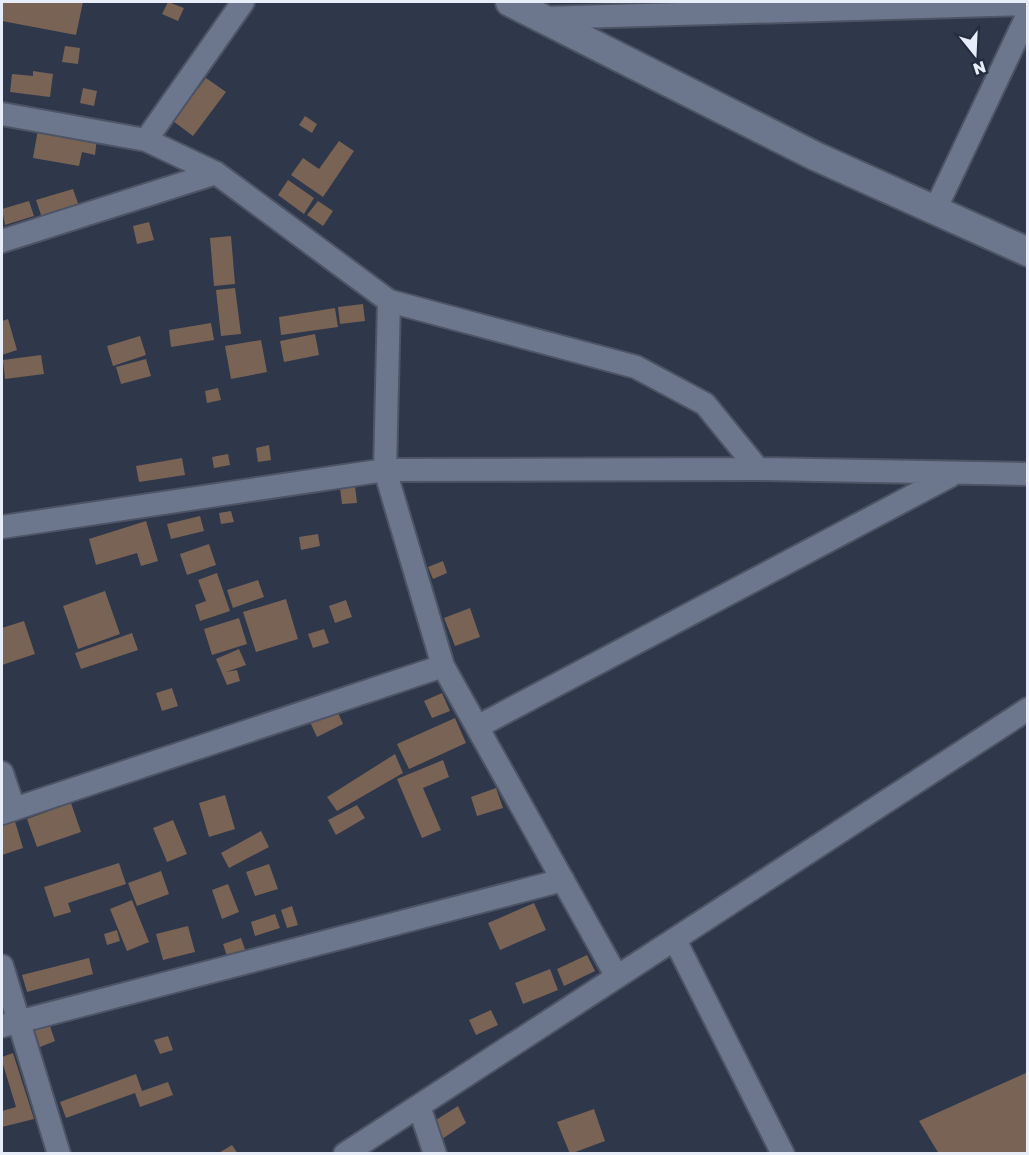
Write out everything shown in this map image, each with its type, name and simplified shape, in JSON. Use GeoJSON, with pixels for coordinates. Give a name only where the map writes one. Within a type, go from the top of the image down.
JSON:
{"type":"FeatureCollection","features":[{"type":"Feature","properties":{"kind":"street"},"geometry":{"type":"LineString","coordinates":[[146,140],[243,2]]}},
{"type":"Feature","properties":{"kind":"street"},"geometry":{"type":"LineString","coordinates":[[510,2],[815,156],[1028,252]]}},
{"type":"Feature","properties":{"kind":"street"},"geometry":{"type":"LineString","coordinates":[[542,18],[1028,4]]}},
{"type":"Feature","properties":{"kind":"street"},"geometry":{"type":"LineString","coordinates":[[935,210],[1028,14]]}},
{"type":"Feature","properties":{"kind":"street"},"geometry":{"type":"LineString","coordinates":[[2,114],[146,140],[216,173],[389,301],[636,367],[705,404],[758,469]]}},
{"type":"Feature","properties":{"kind":"street"},"geometry":{"type":"LineString","coordinates":[[2,241],[216,173]]}},
{"type":"Feature","properties":{"kind":"street"},"geometry":{"type":"LineString","coordinates":[[389,301],[385,470],[443,666],[617,977]]}},
{"type":"Feature","properties":{"kind":"street"},"geometry":{"type":"LineString","coordinates":[[2,527],[385,470],[758,469],[953,475],[1028,474]]}},
{"type":"Feature","properties":{"kind":"street"},"geometry":{"type":"LineString","coordinates":[[477,727],[953,475]]}},
{"type":"Feature","properties":{"kind":"street"},"geometry":{"type":"LineString","coordinates":[[2,773],[8,811],[443,666]]}},
{"type":"Feature","properties":{"kind":"street"},"geometry":{"type":"LineString","coordinates":[[345,1154],[1028,709]]}},
{"type":"Feature","properties":{"kind":"street"},"geometry":{"type":"LineString","coordinates":[[10,1024],[563,880]]}},
{"type":"Feature","properties":{"kind":"street"},"geometry":{"type":"LineString","coordinates":[[675,940],[783,1154]]}},
{"type":"Feature","properties":{"kind":"street"},"geometry":{"type":"LineString","coordinates":[[2,966],[10,1024],[59,1154]]}},
{"type":"Feature","properties":{"kind":"street"},"geometry":{"type":"LineString","coordinates":[[419,1106],[435,1154]]}},
{"type":"Feature","properties":{"kind":"building"},"geometry":{"type":"Polygon","coordinates":[[[2,2],[83,2],[76,35],[2,21],[2,2]]]}},
{"type":"Feature","properties":{"kind":"building"},"geometry":{"type":"Polygon","coordinates":[[[168,2],[184,8],[178,21],[162,14],[168,2]]]}},
{"type":"Feature","properties":{"kind":"building"},"geometry":{"type":"Polygon","coordinates":[[[65,46],[80,48],[78,64],[62,62],[65,46]]]}},
{"type":"Feature","properties":{"kind":"building"},"geometry":{"type":"Polygon","coordinates":[[[33,71],[53,74],[50,97],[10,92],[12,74],[33,76],[33,71]]]}},
{"type":"Feature","properties":{"kind":"building"},"geometry":{"type":"Polygon","coordinates":[[[206,78],[226,92],[193,136],[173,121],[206,78]]]}},
{"type":"Feature","properties":{"kind":"building"},"geometry":{"type":"Polygon","coordinates":[[[83,88],[97,91],[94,106],[80,103],[83,88]]]}},
{"type":"Feature","properties":{"kind":"building"},"geometry":{"type":"Polygon","coordinates":[[[305,116],[317,124],[312,133],[299,125],[305,116]]]}},
{"type":"Feature","properties":{"kind":"building"},"geometry":{"type":"Polygon","coordinates":[[[38,129],[97,138],[95,155],[82,152],[79,166],[33,158],[38,129]]]}},
{"type":"Feature","properties":{"kind":"building"},"geometry":{"type":"Polygon","coordinates":[[[339,141],[354,151],[323,197],[291,175],[303,158],[319,169],[339,141]]]}},
{"type":"Feature","properties":{"kind":"building"},"geometry":{"type":"Polygon","coordinates":[[[288,180],[314,198],[304,214],[278,195],[288,180]]]}},
{"type":"Feature","properties":{"kind":"building"},"geometry":{"type":"Polygon","coordinates":[[[73,189],[80,209],[43,221],[36,200],[73,189]]]}},
{"type":"Feature","properties":{"kind":"building"},"geometry":{"type":"Polygon","coordinates":[[[29,201],[34,216],[5,225],[2,209],[29,201]]]}},
{"type":"Feature","properties":{"kind":"building"},"geometry":{"type":"Polygon","coordinates":[[[318,201],[333,211],[323,226],[307,215],[318,201]]]}},
{"type":"Feature","properties":{"kind":"building"},"geometry":{"type":"Polygon","coordinates":[[[149,222],[154,240],[137,244],[133,226],[149,222]]]}},
{"type":"Feature","properties":{"kind":"building"},"geometry":{"type":"Polygon","coordinates":[[[231,236],[235,284],[214,286],[210,238],[231,236]]]}},
{"type":"Feature","properties":{"kind":"building"},"geometry":{"type":"Polygon","coordinates":[[[235,288],[241,334],[221,336],[216,290],[235,288]]]}},
{"type":"Feature","properties":{"kind":"building"},"geometry":{"type":"Polygon","coordinates":[[[363,304],[365,321],[340,324],[338,307],[363,304]]]}},
{"type":"Feature","properties":{"kind":"building"},"geometry":{"type":"Polygon","coordinates":[[[335,308],[338,327],[281,335],[279,317],[335,308]]]}},
{"type":"Feature","properties":{"kind":"building"},"geometry":{"type":"Polygon","coordinates":[[[8,319],[17,350],[2,355],[2,321],[8,319]]]}},
{"type":"Feature","properties":{"kind":"building"},"geometry":{"type":"Polygon","coordinates":[[[211,323],[214,340],[171,347],[169,330],[211,323]]]}},
{"type":"Feature","properties":{"kind":"building"},"geometry":{"type":"Polygon","coordinates":[[[315,334],[319,355],[284,362],[280,341],[315,334]]]}},
{"type":"Feature","properties":{"kind":"building"},"geometry":{"type":"Polygon","coordinates":[[[140,336],[146,355],[113,366],[107,346],[140,336]]]}},
{"type":"Feature","properties":{"kind":"building"},"geometry":{"type":"Polygon","coordinates":[[[261,340],[267,372],[231,379],[225,346],[261,340]]]}},
{"type":"Feature","properties":{"kind":"building"},"geometry":{"type":"Polygon","coordinates":[[[41,355],[44,374],[5,379],[3,360],[41,355]]]}},
{"type":"Feature","properties":{"kind":"building"},"geometry":{"type":"Polygon","coordinates":[[[146,359],[151,376],[121,384],[116,367],[146,359]]]}},
{"type":"Feature","properties":{"kind":"building"},"geometry":{"type":"Polygon","coordinates":[[[218,388],[221,400],[207,403],[205,391],[218,388]]]}},
{"type":"Feature","properties":{"kind":"building"},"geometry":{"type":"Polygon","coordinates":[[[269,445],[271,460],[258,462],[256,448],[269,445]]]}},
{"type":"Feature","properties":{"kind":"building"},"geometry":{"type":"Polygon","coordinates":[[[228,454],[230,465],[214,468],[212,457],[228,454]]]}},
{"type":"Feature","properties":{"kind":"building"},"geometry":{"type":"Polygon","coordinates":[[[182,458],[185,475],[139,482],[136,466],[182,458]]]}},
{"type":"Feature","properties":{"kind":"building"},"geometry":{"type":"Polygon","coordinates":[[[355,486],[357,503],[342,504],[340,488],[355,486]]]}},
{"type":"Feature","properties":{"kind":"building"},"geometry":{"type":"Polygon","coordinates":[[[231,511],[234,522],[221,524],[219,513],[231,511]]]}},
{"type":"Feature","properties":{"kind":"building"},"geometry":{"type":"Polygon","coordinates":[[[200,516],[204,531],[171,539],[167,524],[200,516]]]}},
{"type":"Feature","properties":{"kind":"building"},"geometry":{"type":"Polygon","coordinates":[[[146,521],[158,561],[141,566],[137,553],[96,565],[89,539],[146,521]]]}},
{"type":"Feature","properties":{"kind":"building"},"geometry":{"type":"Polygon","coordinates":[[[318,534],[320,546],[301,550],[299,537],[318,534]]]}},
{"type":"Feature","properties":{"kind":"building"},"geometry":{"type":"Polygon","coordinates":[[[209,544],[216,565],[187,575],[180,554],[209,544]]]}},
{"type":"Feature","properties":{"kind":"building"},"geometry":{"type":"Polygon","coordinates":[[[443,561],[447,573],[433,579],[428,567],[443,561]]]}},
{"type":"Feature","properties":{"kind":"building"},"geometry":{"type":"Polygon","coordinates":[[[217,573],[230,611],[200,621],[195,605],[206,601],[198,580],[217,573]]]}},
{"type":"Feature","properties":{"kind":"building"},"geometry":{"type":"Polygon","coordinates":[[[258,580],[264,597],[233,608],[227,590],[258,580]]]}},
{"type":"Feature","properties":{"kind":"building"},"geometry":{"type":"Polygon","coordinates":[[[105,591],[120,634],[78,649],[63,606],[105,591]]]}},
{"type":"Feature","properties":{"kind":"building"},"geometry":{"type":"Polygon","coordinates":[[[286,599],[298,639],[256,652],[243,612],[286,599]]]}},
{"type":"Feature","properties":{"kind":"building"},"geometry":{"type":"Polygon","coordinates":[[[346,600],[352,617],[335,623],[329,606],[346,600]]]}},
{"type":"Feature","properties":{"kind":"building"},"geometry":{"type":"Polygon","coordinates":[[[470,608],[480,637],[455,646],[444,618],[470,608]]]}},
{"type":"Feature","properties":{"kind":"building"},"geometry":{"type":"Polygon","coordinates":[[[239,618],[247,644],[212,655],[204,629],[239,618]]]}},
{"type":"Feature","properties":{"kind":"building"},"geometry":{"type":"Polygon","coordinates":[[[24,621],[35,654],[2,665],[2,628],[24,621]]]}},
{"type":"Feature","properties":{"kind":"building"},"geometry":{"type":"Polygon","coordinates":[[[324,629],[329,643],[313,648],[308,634],[324,629]]]}},
{"type":"Feature","properties":{"kind":"building"},"geometry":{"type":"Polygon","coordinates":[[[132,633],[138,650],[81,669],[75,653],[132,633]]]}},
{"type":"Feature","properties":{"kind":"building"},"geometry":{"type":"Polygon","coordinates":[[[239,649],[246,665],[226,672],[237,670],[240,681],[227,685],[216,659],[239,649]]]}},
{"type":"Feature","properties":{"kind":"building"},"geometry":{"type":"Polygon","coordinates":[[[172,688],[178,706],[162,711],[156,693],[172,688]]]}},
{"type":"Feature","properties":{"kind":"building"},"geometry":{"type":"Polygon","coordinates":[[[442,693],[450,711],[432,718],[424,701],[442,693]]]}},
{"type":"Feature","properties":{"kind":"building"},"geometry":{"type":"Polygon","coordinates":[[[336,708],[343,724],[317,737],[309,720],[336,708]]]}},
{"type":"Feature","properties":{"kind":"building"},"geometry":{"type":"Polygon","coordinates":[[[455,718],[466,743],[409,769],[397,744],[455,718]]]}},
{"type":"Feature","properties":{"kind":"building"},"geometry":{"type":"Polygon","coordinates":[[[395,754],[403,773],[337,811],[327,797],[395,754]]]}},
{"type":"Feature","properties":{"kind":"building"},"geometry":{"type":"Polygon","coordinates":[[[443,760],[449,777],[423,788],[441,830],[422,838],[397,779],[443,760]]]}},
{"type":"Feature","properties":{"kind":"building"},"geometry":{"type":"Polygon","coordinates":[[[496,788],[503,808],[477,816],[471,797],[496,788]]]}},
{"type":"Feature","properties":{"kind":"building"},"geometry":{"type":"Polygon","coordinates":[[[225,795],[235,829],[209,837],[199,803],[225,795]]]}},
{"type":"Feature","properties":{"kind":"building"},"geometry":{"type":"Polygon","coordinates":[[[71,803],[81,832],[37,847],[27,819],[71,803]]]}},
{"type":"Feature","properties":{"kind":"building"},"geometry":{"type":"Polygon","coordinates":[[[357,805],[365,818],[336,835],[328,820],[357,805]]]}},
{"type":"Feature","properties":{"kind":"building"},"geometry":{"type":"Polygon","coordinates":[[[14,818],[23,848],[2,855],[2,822],[14,818]]]}},
{"type":"Feature","properties":{"kind":"building"},"geometry":{"type":"Polygon","coordinates":[[[173,820],[187,854],[167,862],[153,828],[173,820]]]}},
{"type":"Feature","properties":{"kind":"building"},"geometry":{"type":"Polygon","coordinates":[[[261,831],[269,847],[229,868],[221,853],[261,831]]]}},
{"type":"Feature","properties":{"kind":"building"},"geometry":{"type":"Polygon","coordinates":[[[119,863],[126,884],[68,903],[71,912],[54,917],[44,887],[119,863]]]}},
{"type":"Feature","properties":{"kind":"building"},"geometry":{"type":"Polygon","coordinates":[[[269,864],[278,889],[255,896],[246,872],[269,864]]]}},
{"type":"Feature","properties":{"kind":"building"},"geometry":{"type":"Polygon","coordinates":[[[161,871],[169,894],[137,906],[128,883],[161,871]]]}},
{"type":"Feature","properties":{"kind":"building"},"geometry":{"type":"Polygon","coordinates":[[[228,884],[239,912],[222,919],[212,890],[228,884]]]}},
{"type":"Feature","properties":{"kind":"building"},"geometry":{"type":"Polygon","coordinates":[[[132,900],[149,942],[127,951],[110,909],[132,900]]]}},
{"type":"Feature","properties":{"kind":"building"},"geometry":{"type":"Polygon","coordinates":[[[534,903],[546,930],[500,950],[488,923],[534,903]]]}},
{"type":"Feature","properties":{"kind":"building"},"geometry":{"type":"Polygon","coordinates":[[[292,906],[298,925],[287,928],[281,910],[292,906]]]}},
{"type":"Feature","properties":{"kind":"building"},"geometry":{"type":"Polygon","coordinates":[[[275,914],[280,928],[255,936],[251,922],[275,914]]]}},
{"type":"Feature","properties":{"kind":"building"},"geometry":{"type":"Polygon","coordinates":[[[188,926],[195,952],[163,960],[156,934],[188,926]]]}},
{"type":"Feature","properties":{"kind":"building"},"geometry":{"type":"Polygon","coordinates":[[[117,930],[120,941],[107,945],[104,934],[117,930]]]}},
{"type":"Feature","properties":{"kind":"building"},"geometry":{"type":"Polygon","coordinates":[[[241,938],[247,955],[229,962],[223,944],[241,938]]]}},
{"type":"Feature","properties":{"kind":"building"},"geometry":{"type":"Polygon","coordinates":[[[587,955],[595,971],[564,986],[557,969],[587,955]]]}},
{"type":"Feature","properties":{"kind":"building"},"geometry":{"type":"Polygon","coordinates":[[[89,958],[93,974],[27,992],[22,975],[89,958]]]}},
{"type":"Feature","properties":{"kind":"building"},"geometry":{"type":"Polygon","coordinates":[[[550,969],[558,990],[523,1004],[515,983],[550,969]]]}},
{"type":"Feature","properties":{"kind":"building"},"geometry":{"type":"Polygon","coordinates":[[[491,1010],[498,1025],[476,1035],[469,1020],[491,1010]]]}},
{"type":"Feature","properties":{"kind":"building"},"geometry":{"type":"Polygon","coordinates":[[[49,1023],[55,1041],[40,1047],[34,1028],[49,1023]]]}},
{"type":"Feature","properties":{"kind":"building"},"geometry":{"type":"Polygon","coordinates":[[[168,1036],[173,1050],[160,1054],[154,1040],[168,1036]]]}},
{"type":"Feature","properties":{"kind":"building"},"geometry":{"type":"Polygon","coordinates":[[[13,1053],[34,1119],[2,1127],[2,1111],[16,1107],[2,1061],[2,1057],[13,1053]]]}},
{"type":"Feature","properties":{"kind":"building"},"geometry":{"type":"Polygon","coordinates":[[[1028,1072],[1028,1154],[939,1154],[919,1121],[1028,1072]]]}},
{"type":"Feature","properties":{"kind":"building"},"geometry":{"type":"Polygon","coordinates":[[[136,1074],[142,1091],[168,1082],[173,1095],[140,1107],[135,1093],[66,1118],[60,1102],[136,1074]]]}},
{"type":"Feature","properties":{"kind":"building"},"geometry":{"type":"Polygon","coordinates":[[[458,1106],[466,1123],[436,1143],[428,1125],[458,1106]]]}},
{"type":"Feature","properties":{"kind":"building"},"geometry":{"type":"Polygon","coordinates":[[[594,1109],[605,1141],[570,1154],[557,1122],[594,1109]]]}},
{"type":"Feature","properties":{"kind":"building"},"geometry":{"type":"Polygon","coordinates":[[[232,1145],[238,1154],[217,1154],[232,1145]]]}}]}
